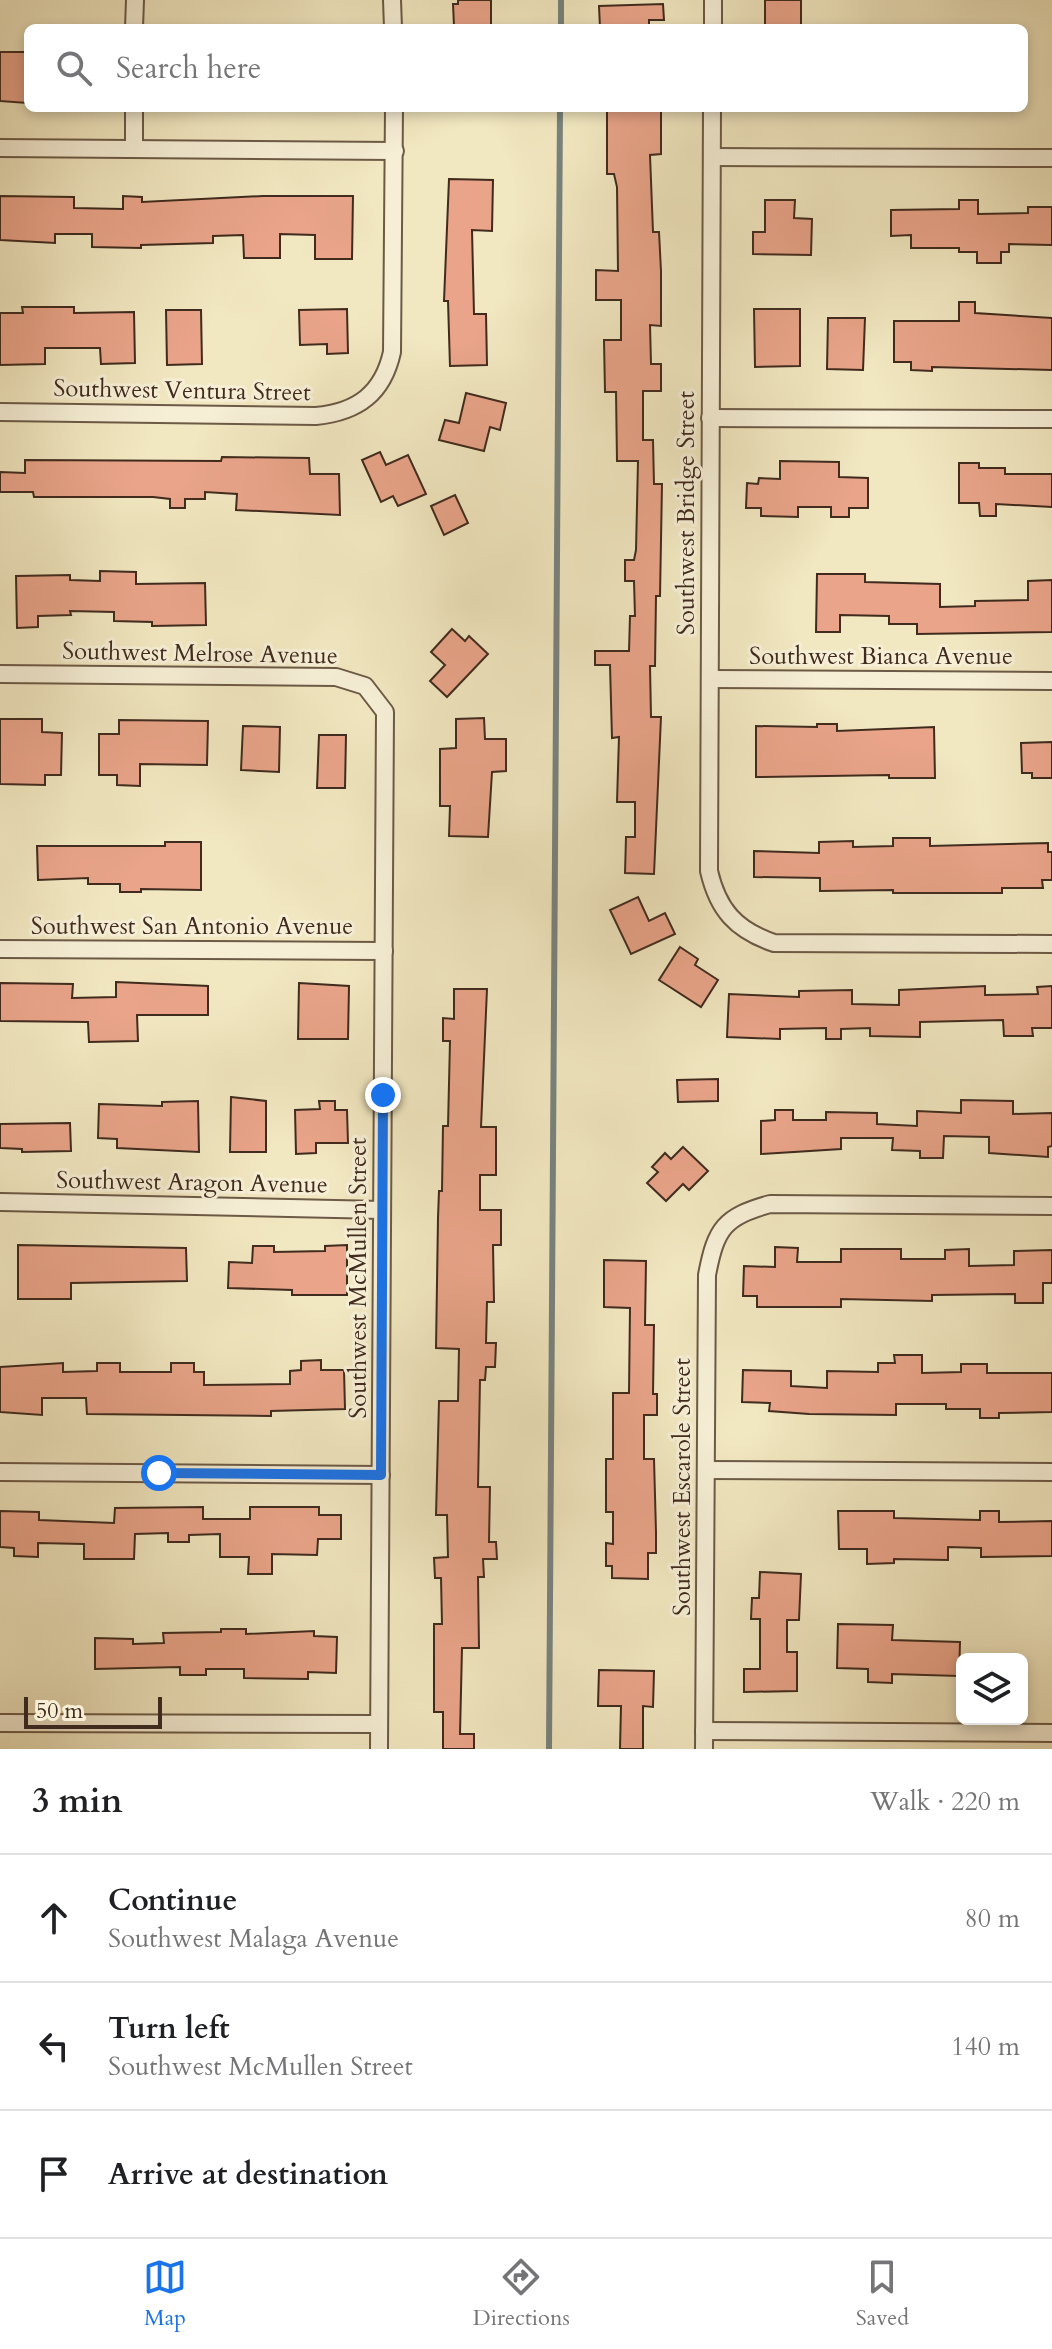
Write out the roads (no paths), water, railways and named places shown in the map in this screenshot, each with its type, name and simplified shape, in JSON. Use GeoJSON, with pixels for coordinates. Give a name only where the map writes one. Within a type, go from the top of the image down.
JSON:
{"type":"FeatureCollection","features":[{"type":"Feature","properties":{"kind":"street"},"geometry":{"type":"LineString","coordinates":[[134,24],[135,0]]}},
{"type":"Feature","properties":{"kind":"street"},"geometry":{"type":"LineString","coordinates":[[392,0],[393,24]]}},
{"type":"Feature","properties":{"kind":"street"},"geometry":{"type":"LineString","coordinates":[[713,0],[713,24]]}},
{"type":"Feature","properties":{"kind":"street"},"geometry":{"type":"LineString","coordinates":[[134,112],[134,148]]}},
{"type":"Feature","properties":{"kind":"street","name":"Southwest Ventura Street"},"geometry":{"type":"LineString","coordinates":[[0,412],[316,416],[337,414],[368,400],[388,371],[392,352],[394,112]]}},
{"type":"Feature","properties":{"kind":"street","name":"Southwest Bridge Street"},"geometry":{"type":"LineString","coordinates":[[712,112],[709,871],[714,894],[726,915],[747,934],[774,943],[1052,944]]}},
{"type":"Feature","properties":{"kind":"street"},"geometry":{"type":"LineString","coordinates":[[0,148],[395,151]]}},
{"type":"Feature","properties":{"kind":"street"},"geometry":{"type":"LineString","coordinates":[[712,157],[1052,158]]}},
{"type":"Feature","properties":{"kind":"street"},"geometry":{"type":"LineString","coordinates":[[710,418],[1052,419]]}},
{"type":"Feature","properties":{"kind":"street","name":"Southwest Melrose Avenue"},"geometry":{"type":"LineString","coordinates":[[0,674],[336,677],[365,686],[385,712]]}},
{"type":"Feature","properties":{"kind":"street","name":"Southwest Bianca Avenue"},"geometry":{"type":"LineString","coordinates":[[710,679],[1052,681]]}},
{"type":"Feature","properties":{"kind":"street","name":"Southwest McMullen Street"},"geometry":{"type":"LineString","coordinates":[[379,1749],[385,712]]}},
{"type":"Feature","properties":{"kind":"street","name":"Southwest San Antonio Avenue"},"geometry":{"type":"LineString","coordinates":[[0,949],[384,951]]}},
{"type":"Feature","properties":{"kind":"street","name":"Southwest Aragon Avenue"},"geometry":{"type":"LineString","coordinates":[[0,1202],[382,1210]]}},
{"type":"Feature","properties":{"kind":"street","name":"Southwest Escarole Street"},"geometry":{"type":"LineString","coordinates":[[704,1749],[707,1275],[713,1244],[721,1227],[741,1212],[770,1204],[1052,1206]]}},
{"type":"Feature","properties":{"kind":"street"},"geometry":{"type":"LineString","coordinates":[[707,1470],[1052,1472]]}},
{"type":"Feature","properties":{"kind":"street"},"geometry":{"type":"LineString","coordinates":[[0,1472],[381,1475]]}},
{"type":"Feature","properties":{"kind":"street"},"geometry":{"type":"LineString","coordinates":[[0,1723],[379,1724]]}},
{"type":"Feature","properties":{"kind":"street"},"geometry":{"type":"LineString","coordinates":[[704,1731],[1052,1733]]}},
{"type":"Feature","properties":{"kind":"waterway"},"geometry":{"type":"LineString","coordinates":[[561,0],[561,24]]}},
{"type":"Feature","properties":{"kind":"waterway"},"geometry":{"type":"LineString","coordinates":[[549,1749],[560,112]]}}]}
